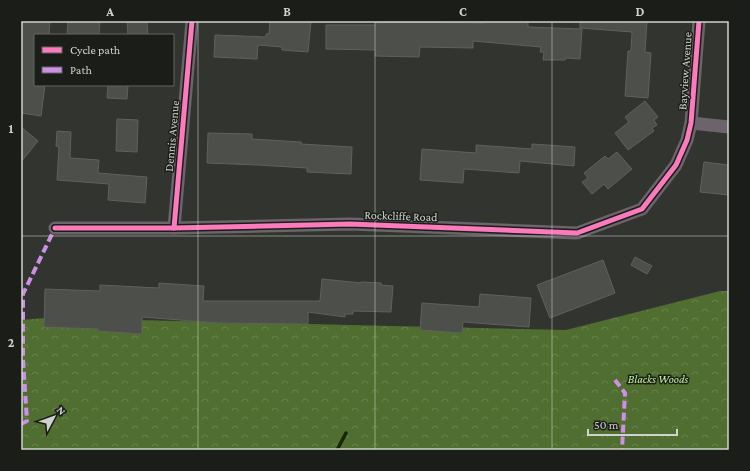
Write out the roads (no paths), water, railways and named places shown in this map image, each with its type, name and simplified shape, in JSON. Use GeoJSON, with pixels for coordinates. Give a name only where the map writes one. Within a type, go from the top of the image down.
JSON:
{"type":"FeatureCollection","features":[{"type":"Feature","properties":{"kind":"street","name":"Dennis Avenue"},"geometry":{"type":"LineString","coordinates":[[174,228],[192,21]]}},
{"type":"Feature","properties":{"kind":"street","name":"Bayview Avenue"},"geometry":{"type":"LineString","coordinates":[[691,123],[699,21]]}},
{"type":"Feature","properties":{"kind":"street","name":"Rockcliffe Road"},"geometry":{"type":"LineString","coordinates":[[55,228],[174,228],[350,224],[577,233],[642,209],[676,165],[687,140],[691,123]]}},
{"type":"Feature","properties":{"kind":"street"},"geometry":{"type":"LineString","coordinates":[[691,123],[729,127]]}},
{"type":"Feature","properties":{"kind":"waterway"},"geometry":{"type":"LineString","coordinates":[[337,450],[346,433]]}},
{"type":"Feature","properties":{"kind":"park label","name":"Blacks Woods"},"geometry":{"type":"Point","coordinates":[658,379]}}]}
